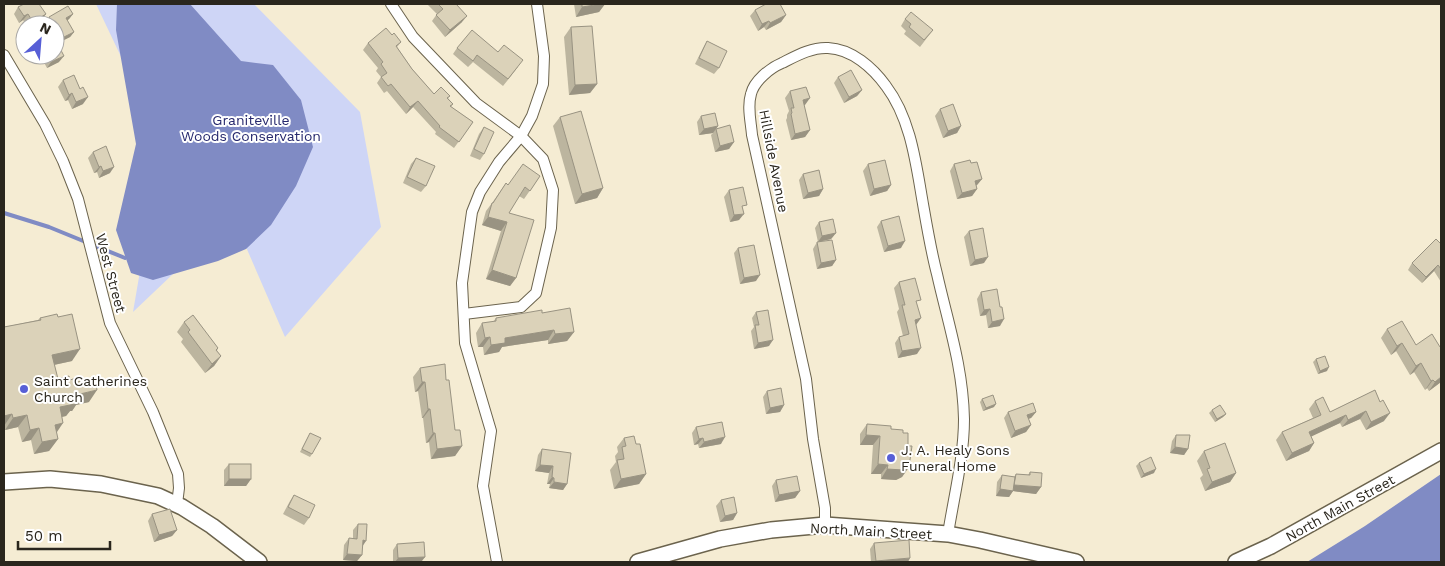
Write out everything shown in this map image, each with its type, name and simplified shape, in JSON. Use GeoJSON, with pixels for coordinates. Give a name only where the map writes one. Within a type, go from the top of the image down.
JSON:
{"type":"FeatureCollection","features":[{"type":"Feature","properties":{"kind":"main road","name":"North Main Street"},"geometry":{"type":"LineString","coordinates":[[1236,562],[1271,546],[1441,451]]}},
{"type":"Feature","properties":{"kind":"main road"},"geometry":{"type":"LineString","coordinates":[[4,482],[50,479],[101,484],[158,496],[177,504],[212,526],[259,562]]}},
{"type":"Feature","properties":{"kind":"main road","name":"North Main Street"},"geometry":{"type":"LineString","coordinates":[[638,562],[720,539],[771,530],[825,525],[948,534],[1076,562]]}},
{"type":"Feature","properties":{"kind":"street"},"geometry":{"type":"LineString","coordinates":[[391,4],[413,36],[476,103],[521,136],[543,158],[553,190],[551,228],[536,293],[522,307],[464,314]]}},
{"type":"Feature","properties":{"kind":"street"},"geometry":{"type":"LineString","coordinates":[[497,562],[483,486],[491,431],[465,343],[462,283],[472,212],[480,192],[494,170],[521,136],[532,116],[543,84],[544,56],[537,4]]}},
{"type":"Feature","properties":{"kind":"street","name":"Hillside Avenue"},"geometry":{"type":"LineString","coordinates":[[825,525],[825,508],[813,439],[806,379],[752,135],[749,108],[754,85],[772,68],[803,53],[830,48],[857,57],[886,85],[896,101],[907,129],[916,163],[937,275],[955,344],[964,416],[962,451],[948,534]]}},
{"type":"Feature","properties":{"kind":"street","name":"West Street"},"geometry":{"type":"LineString","coordinates":[[4,54],[45,124],[63,161],[78,199],[110,323],[153,412],[178,474],[177,504]]}},
{"type":"Feature","properties":{"kind":"green space","name":"Graniteville Woods Conservation"},"geometry":{"type":"Polygon","coordinates":[[[96,4],[254,4],[360,112],[381,227],[285,337],[233,217],[133,312],[162,143],[96,4]]]}},
{"type":"Feature","properties":{"kind":"water"},"geometry":{"type":"Polygon","coordinates":[[[117,4],[190,4],[241,61],[273,65],[301,100],[313,147],[296,186],[271,225],[246,249],[218,261],[153,280],[131,273],[116,230],[136,144],[116,30],[117,4]]]}},
{"type":"Feature","properties":{"kind":"water"},"geometry":{"type":"Polygon","coordinates":[[[1441,474],[1441,562],[1307,562],[1365,526],[1441,474]]]}},
{"type":"Feature","properties":{"kind":"building"},"geometry":{"type":"Polygon","coordinates":[[[24,4],[39,4],[46,14],[23,15],[18,7],[24,4]]]}},
{"type":"Feature","properties":{"kind":"building"},"geometry":{"type":"Polygon","coordinates":[[[438,4],[456,4],[467,16],[450,30],[436,15],[443,9],[438,4]]]}},
{"type":"Feature","properties":{"kind":"building"},"geometry":{"type":"Polygon","coordinates":[[[582,4],[601,4],[582,7],[582,4]]]}},
{"type":"Feature","properties":{"kind":"building"},"geometry":{"type":"Polygon","coordinates":[[[766,4],[780,4],[786,15],[770,23],[769,21],[762,24],[755,10],[766,4]]]}},
{"type":"Feature","properties":{"kind":"building"},"geometry":{"type":"Polygon","coordinates":[[[68,6],[73,14],[66,18],[74,32],[65,36],[65,15],[52,15],[68,6]]]}},
{"type":"Feature","properties":{"kind":"building"},"geometry":{"type":"Polygon","coordinates":[[[911,12],[933,30],[924,40],[909,27],[911,24],[905,19],[911,12]]]}},
{"type":"Feature","properties":{"kind":"building"},"geometry":{"type":"Polygon","coordinates":[[[592,26],[597,84],[575,85],[571,27],[592,26]]]}},
{"type":"Feature","properties":{"kind":"building"},"geometry":{"type":"Polygon","coordinates":[[[386,28],[392,35],[394,33],[401,42],[396,46],[412,69],[434,94],[441,87],[450,96],[447,98],[453,104],[450,106],[473,122],[459,142],[439,127],[418,101],[410,107],[391,84],[388,86],[381,77],[387,73],[381,64],[383,62],[368,43],[386,28]]]}},
{"type":"Feature","properties":{"kind":"building"},"geometry":{"type":"Polygon","coordinates":[[[472,30],[498,52],[504,45],[523,60],[508,79],[477,55],[473,61],[457,48],[472,30]]]}},
{"type":"Feature","properties":{"kind":"building"},"geometry":{"type":"Polygon","coordinates":[[[707,41],[727,51],[719,68],[699,58],[707,41]]]}},
{"type":"Feature","properties":{"kind":"building"},"geometry":{"type":"Polygon","coordinates":[[[851,70],[862,90],[849,97],[838,77],[851,70]]]}},
{"type":"Feature","properties":{"kind":"building"},"geometry":{"type":"Polygon","coordinates":[[[74,75],[80,89],[83,87],[88,97],[76,102],[72,93],[69,95],[63,80],[74,75]]]}},
{"type":"Feature","properties":{"kind":"building"},"geometry":{"type":"Polygon","coordinates":[[[806,87],[810,98],[803,100],[810,130],[795,134],[791,114],[791,108],[794,108],[790,91],[806,87]]]}},
{"type":"Feature","properties":{"kind":"building"},"geometry":{"type":"Polygon","coordinates":[[[953,104],[961,126],[948,131],[940,109],[953,104]]]}},
{"type":"Feature","properties":{"kind":"building"},"geometry":{"type":"Polygon","coordinates":[[[581,111],[603,188],[582,194],[560,117],[581,111]]]}},
{"type":"Feature","properties":{"kind":"building"},"geometry":{"type":"Polygon","coordinates":[[[715,113],[718,126],[704,129],[701,116],[715,113]]]}},
{"type":"Feature","properties":{"kind":"building"},"geometry":{"type":"Polygon","coordinates":[[[730,125],[734,142],[720,146],[716,129],[730,125]]]}},
{"type":"Feature","properties":{"kind":"building"},"geometry":{"type":"Polygon","coordinates":[[[484,127],[494,132],[484,154],[474,149],[484,127]]]}},
{"type":"Feature","properties":{"kind":"building"},"geometry":{"type":"Polygon","coordinates":[[[106,146],[114,167],[103,171],[101,166],[99,167],[93,152],[106,146]]]}},
{"type":"Feature","properties":{"kind":"building"},"geometry":{"type":"Polygon","coordinates":[[[416,158],[435,166],[426,186],[407,177],[416,158]]]}},
{"type":"Feature","properties":{"kind":"building"},"geometry":{"type":"Polygon","coordinates":[[[885,160],[891,185],[874,189],[868,164],[885,160]]]}},
{"type":"Feature","properties":{"kind":"building"},"geometry":{"type":"Polygon","coordinates":[[[970,160],[971,163],[977,162],[982,179],[975,181],[977,189],[962,193],[954,164],[970,160]]]}},
{"type":"Feature","properties":{"kind":"building"},"geometry":{"type":"Polygon","coordinates":[[[523,164],[540,176],[530,191],[525,187],[509,213],[534,220],[516,278],[492,270],[507,222],[488,217],[492,203],[523,164]]]}},
{"type":"Feature","properties":{"kind":"building"},"geometry":{"type":"Polygon","coordinates":[[[819,170],[823,189],[808,193],[803,174],[819,170]]]}},
{"type":"Feature","properties":{"kind":"building"},"geometry":{"type":"Polygon","coordinates":[[[743,187],[747,205],[742,206],[744,214],[734,215],[729,190],[743,187]]]}},
{"type":"Feature","properties":{"kind":"building"},"geometry":{"type":"Polygon","coordinates":[[[899,216],[905,241],[888,246],[881,221],[899,216]]]}},
{"type":"Feature","properties":{"kind":"building"},"geometry":{"type":"Polygon","coordinates":[[[833,219],[836,233],[822,236],[819,222],[833,219]]]}},
{"type":"Feature","properties":{"kind":"building"},"geometry":{"type":"Polygon","coordinates":[[[983,228],[988,257],[975,260],[969,231],[983,228]]]}},
{"type":"Feature","properties":{"kind":"building"},"geometry":{"type":"Polygon","coordinates":[[[1436,239],[1441,244],[1441,269],[1438,265],[1426,277],[1412,263],[1436,239]]]}},
{"type":"Feature","properties":{"kind":"building"},"geometry":{"type":"Polygon","coordinates":[[[832,240],[836,260],[821,263],[817,242],[832,240]]]}},
{"type":"Feature","properties":{"kind":"building"},"geometry":{"type":"Polygon","coordinates":[[[754,245],[760,275],[744,278],[738,248],[754,245]]]}},
{"type":"Feature","properties":{"kind":"building"},"geometry":{"type":"Polygon","coordinates":[[[915,278],[921,300],[916,301],[921,318],[915,320],[921,348],[902,351],[899,337],[909,334],[902,305],[905,305],[899,282],[915,278]]]}},
{"type":"Feature","properties":{"kind":"building"},"geometry":{"type":"Polygon","coordinates":[[[997,289],[1004,319],[992,322],[990,309],[984,310],[981,292],[997,289]]]}},
{"type":"Feature","properties":{"kind":"building"},"geometry":{"type":"Polygon","coordinates":[[[570,308],[574,332],[555,334],[554,330],[505,338],[505,343],[491,345],[490,337],[485,338],[482,323],[496,321],[496,318],[542,310],[542,313],[570,308]]]}},
{"type":"Feature","properties":{"kind":"building"},"geometry":{"type":"Polygon","coordinates":[[[768,310],[773,340],[758,343],[755,325],[759,325],[756,312],[768,310]]]}},
{"type":"Feature","properties":{"kind":"building","name":"Saint Catherines Church"},"geometry":{"type":"Polygon","coordinates":[[[57,314],[58,317],[72,314],[80,349],[52,355],[58,379],[69,376],[70,380],[76,378],[77,382],[95,378],[97,390],[80,394],[81,399],[74,400],[75,404],[60,407],[63,423],[55,425],[58,439],[42,442],[39,428],[30,430],[27,415],[13,418],[12,414],[4,416],[4,327],[41,320],[40,318],[57,314]]]}},
{"type":"Feature","properties":{"kind":"building"},"geometry":{"type":"Polygon","coordinates":[[[193,315],[218,348],[216,350],[221,356],[212,364],[188,332],[190,330],[184,322],[193,315]]]}},
{"type":"Feature","properties":{"kind":"building"},"geometry":{"type":"Polygon","coordinates":[[[1402,321],[1416,345],[1432,334],[1441,346],[1441,377],[1435,382],[1431,381],[1421,363],[1416,366],[1402,343],[1397,346],[1387,329],[1402,321]]]}},
{"type":"Feature","properties":{"kind":"building"},"geometry":{"type":"Polygon","coordinates":[[[1325,356],[1329,367],[1320,371],[1316,359],[1325,356]]]}},
{"type":"Feature","properties":{"kind":"building"},"geometry":{"type":"Polygon","coordinates":[[[445,364],[446,380],[449,380],[455,430],[460,430],[462,446],[437,449],[430,409],[428,409],[425,382],[422,382],[420,368],[445,364]]]}},
{"type":"Feature","properties":{"kind":"building"},"geometry":{"type":"Polygon","coordinates":[[[781,388],[784,405],[770,408],[767,391],[781,388]]]}},
{"type":"Feature","properties":{"kind":"building"},"geometry":{"type":"Polygon","coordinates":[[[1375,390],[1380,402],[1383,400],[1390,413],[1371,422],[1366,411],[1348,420],[1346,415],[1309,432],[1314,443],[1292,453],[1282,432],[1321,415],[1315,401],[1323,397],[1330,412],[1375,390]]]}},
{"type":"Feature","properties":{"kind":"building"},"geometry":{"type":"Polygon","coordinates":[[[993,395],[996,404],[986,408],[982,399],[993,395]]]}},
{"type":"Feature","properties":{"kind":"building"},"geometry":{"type":"Polygon","coordinates":[[[1033,403],[1036,412],[1027,415],[1031,425],[1015,431],[1008,412],[1033,403]]]}},
{"type":"Feature","properties":{"kind":"building"},"geometry":{"type":"Polygon","coordinates":[[[1220,405],[1226,414],[1217,419],[1212,410],[1220,405]]]}},
{"type":"Feature","properties":{"kind":"building"},"geometry":{"type":"Polygon","coordinates":[[[722,422],[725,437],[704,442],[703,438],[699,439],[696,427],[722,422]]]}},
{"type":"Feature","properties":{"kind":"building"},"geometry":{"type":"Polygon","coordinates":[[[867,424],[891,426],[891,429],[903,430],[903,433],[908,433],[908,446],[912,446],[909,467],[903,470],[887,469],[888,465],[878,464],[880,436],[866,435],[867,424]]]}},
{"type":"Feature","properties":{"kind":"building"},"geometry":{"type":"Polygon","coordinates":[[[310,433],[321,438],[312,454],[302,449],[310,433]]]}},
{"type":"Feature","properties":{"kind":"building"},"geometry":{"type":"Polygon","coordinates":[[[1176,435],[1190,435],[1188,449],[1175,447],[1176,435]]]}},
{"type":"Feature","properties":{"kind":"building"},"geometry":{"type":"Polygon","coordinates":[[[634,436],[636,444],[640,444],[646,474],[621,479],[617,460],[624,459],[622,447],[626,446],[624,438],[634,436]]]}},
{"type":"Feature","properties":{"kind":"building"},"geometry":{"type":"Polygon","coordinates":[[[1225,443],[1236,473],[1212,482],[1207,469],[1210,468],[1204,451],[1225,443]]]}},
{"type":"Feature","properties":{"kind":"building"},"geometry":{"type":"Polygon","coordinates":[[[542,449],[571,453],[567,484],[554,482],[552,477],[553,466],[540,465],[542,449]]]}},
{"type":"Feature","properties":{"kind":"building"},"geometry":{"type":"Polygon","coordinates":[[[1151,457],[1156,469],[1144,474],[1139,463],[1151,457]]]}},
{"type":"Feature","properties":{"kind":"building"},"geometry":{"type":"Polygon","coordinates":[[[229,464],[251,464],[251,479],[229,479],[229,464]]]}},
{"type":"Feature","properties":{"kind":"building"},"geometry":{"type":"Polygon","coordinates":[[[1030,472],[1042,473],[1041,487],[1014,485],[1016,474],[1030,475],[1030,472]]]}},
{"type":"Feature","properties":{"kind":"building"},"geometry":{"type":"Polygon","coordinates":[[[1002,475],[1015,477],[1013,491],[1000,489],[1002,475]]]}},
{"type":"Feature","properties":{"kind":"building"},"geometry":{"type":"Polygon","coordinates":[[[797,476],[800,491],[779,495],[776,480],[797,476]]]}},
{"type":"Feature","properties":{"kind":"building"},"geometry":{"type":"Polygon","coordinates":[[[294,495],[315,505],[309,518],[288,507],[294,495]]]}},
{"type":"Feature","properties":{"kind":"building"},"geometry":{"type":"Polygon","coordinates":[[[734,497],[737,513],[725,516],[721,500],[734,497]]]}},
{"type":"Feature","properties":{"kind":"building"},"geometry":{"type":"Polygon","coordinates":[[[170,509],[177,530],[159,535],[152,514],[170,509]]]}},
{"type":"Feature","properties":{"kind":"building"},"geometry":{"type":"Polygon","coordinates":[[[358,524],[367,524],[366,541],[363,540],[362,555],[347,554],[349,538],[357,539],[358,524]]]}},
{"type":"Feature","properties":{"kind":"building"},"geometry":{"type":"Polygon","coordinates":[[[909,540],[910,558],[876,561],[874,543],[909,540]]]}},
{"type":"Feature","properties":{"kind":"building"},"geometry":{"type":"Polygon","coordinates":[[[424,542],[425,557],[398,558],[397,544],[424,542]]]}},
{"type":"Feature","properties":{"kind":"waterway"},"geometry":{"type":"LineString","coordinates":[[4,213],[49,227],[125,258]]}},
{"type":"Feature","properties":{"kind":"place","name":"Saint Catherines Church"},"geometry":{"type":"Point","coordinates":[24,389]}},
{"type":"Feature","properties":{"kind":"place","name":"J. A. Healy Sons Funeral Home"},"geometry":{"type":"Point","coordinates":[891,458]}}]}
